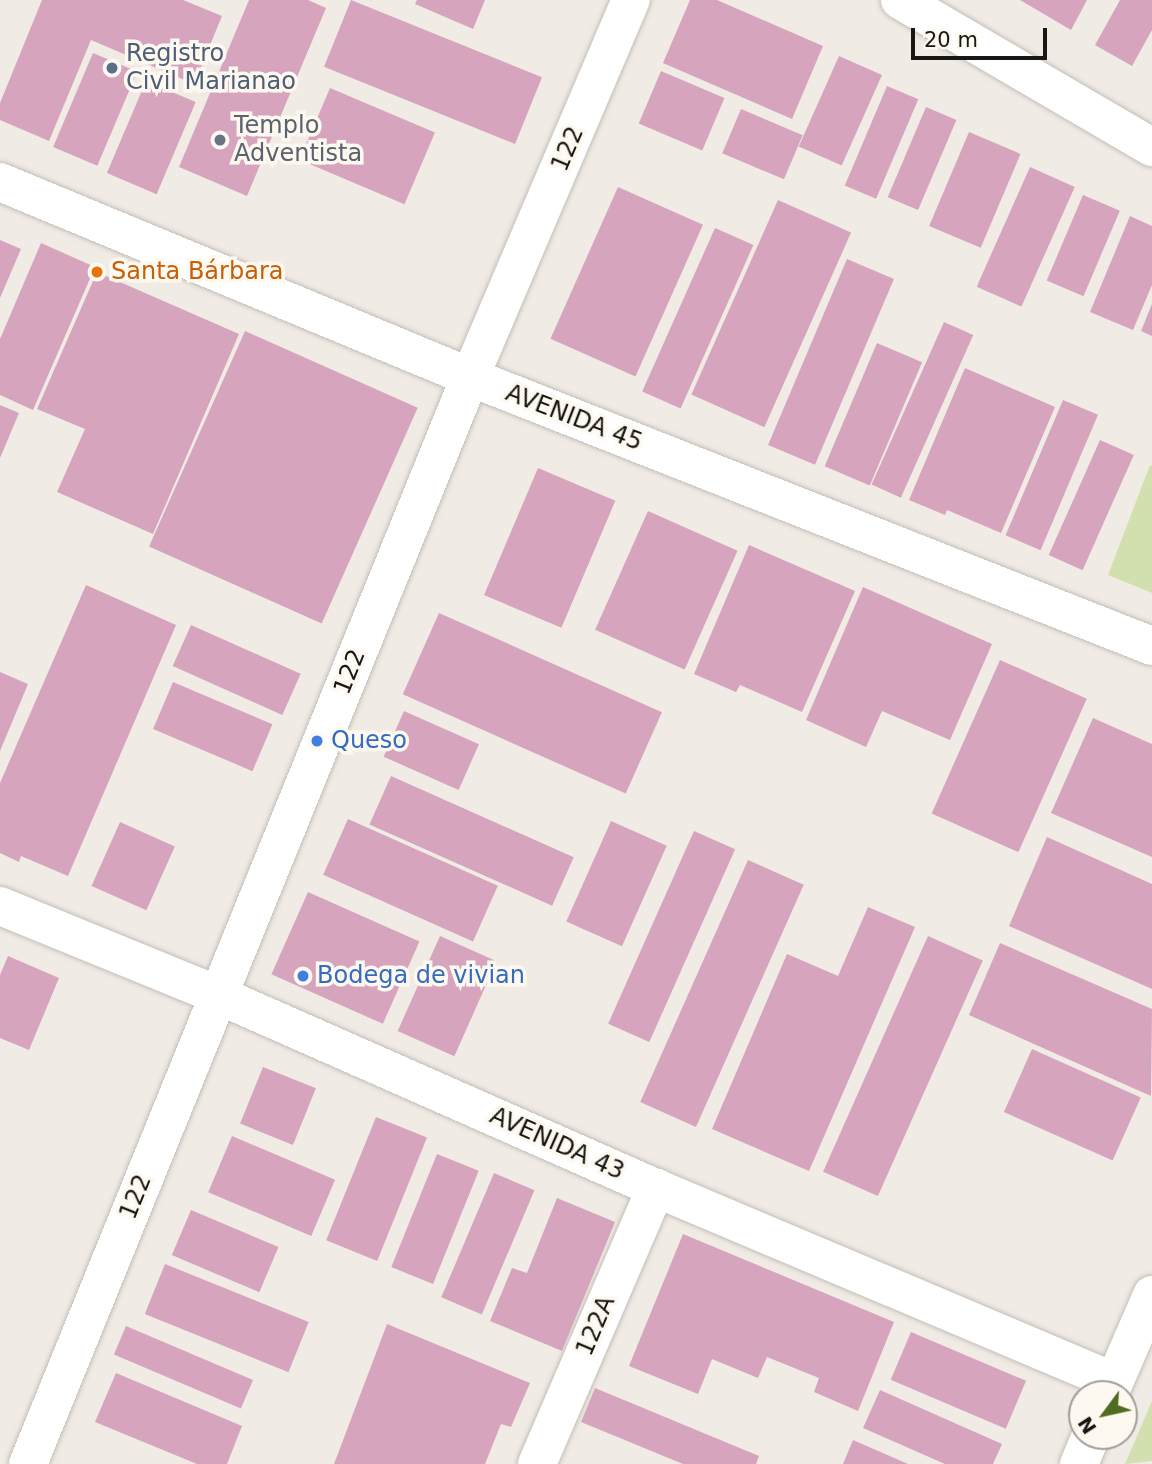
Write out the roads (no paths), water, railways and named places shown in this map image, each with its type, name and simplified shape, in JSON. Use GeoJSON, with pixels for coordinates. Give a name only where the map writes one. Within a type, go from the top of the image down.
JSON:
{"type":"FeatureCollection","features":[{"type":"Feature","properties":{"kind":"street","name":"122"},"geometry":{"type":"LineString","coordinates":[[29,1464],[470,377],[631,0]]}},
{"type":"Feature","properties":{"kind":"street"},"geometry":{"type":"LineString","coordinates":[[900,0],[1152,147]]}},
{"type":"Feature","properties":{"kind":"street","name":"AVENIDA 45"},"geometry":{"type":"LineString","coordinates":[[0,182],[470,377],[1152,646]]}},
{"type":"Feature","properties":{"kind":"street","name":"AVENIDA 43"},"geometry":{"type":"LineString","coordinates":[[0,906],[218,995],[1095,1380]]}},
{"type":"Feature","properties":{"kind":"street","name":"122A"},"geometry":{"type":"LineString","coordinates":[[537,1464],[656,1188]]}},
{"type":"Feature","properties":{"kind":"street"},"geometry":{"type":"LineString","coordinates":[[1114,1380],[1152,1295]]}},
{"type":"Feature","properties":{"kind":"place","name":"Registro Civil Marianao"},"geometry":{"type":"Point","coordinates":[112,68]}},
{"type":"Feature","properties":{"kind":"place","name":"Templo Adventista"},"geometry":{"type":"Point","coordinates":[220,140]}},
{"type":"Feature","properties":{"kind":"place","name":"Santa Bárbara"},"geometry":{"type":"Point","coordinates":[97,272]}},
{"type":"Feature","properties":{"kind":"place","name":"Queso"},"geometry":{"type":"Point","coordinates":[317,741]}},
{"type":"Feature","properties":{"kind":"place","name":"Bodega de vivian"},"geometry":{"type":"Point","coordinates":[303,976]}}]}
